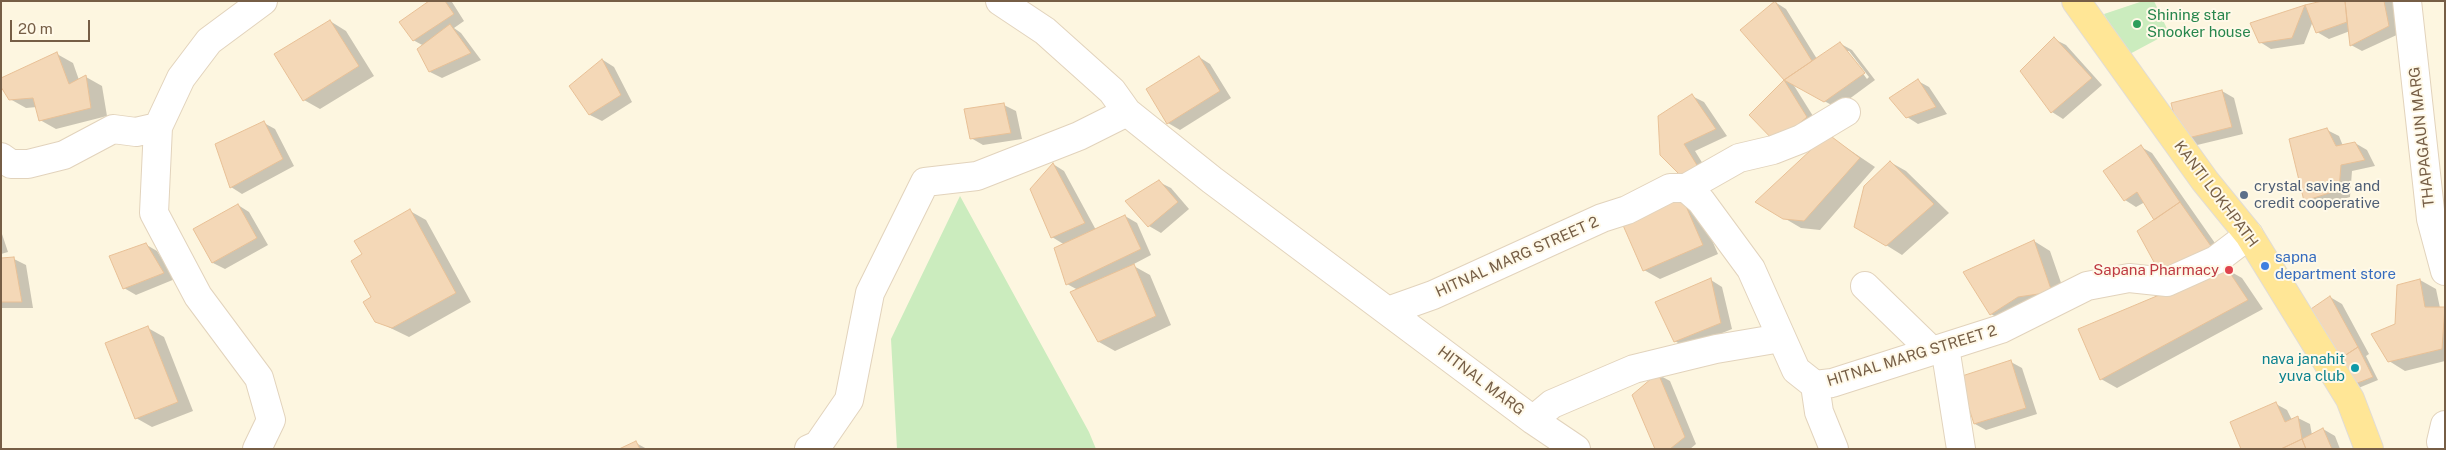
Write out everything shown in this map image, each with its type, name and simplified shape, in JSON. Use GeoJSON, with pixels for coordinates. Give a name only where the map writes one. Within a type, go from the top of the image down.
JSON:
{"type":"FeatureCollection","features":[{"type":"Feature","properties":{"kind":"main road","name":"KANTI LOKHPATH"},"geometry":{"type":"LineString","coordinates":[[2076,1],[2205,180],[2249,234],[2350,399],[2369,449]]}},
{"type":"Feature","properties":{"kind":"street"},"geometry":{"type":"LineString","coordinates":[[257,449],[271,420],[259,378],[198,296],[154,213],[158,127],[182,78],[209,41],[263,1]]}},
{"type":"Feature","properties":{"kind":"street","name":"HITNAL MARG"},"geometry":{"type":"LineString","coordinates":[[1000,1],[1045,31],[1112,91],[1128,112],[1212,180],[1533,420],[1576,449]]}},
{"type":"Feature","properties":{"kind":"street","name":"THAPAGAUN MARG"},"geometry":{"type":"LineString","coordinates":[[2408,1],[2431,219],[2445,271]]}},
{"type":"Feature","properties":{"kind":"street"},"geometry":{"type":"LineString","coordinates":[[809,449],[818,445],[849,400],[870,293],[925,182],[977,176],[1079,136],[1128,112]]}},
{"type":"Feature","properties":{"kind":"street"},"geometry":{"type":"LineString","coordinates":[[1686,188],[1739,158],[1773,150],[1801,140],[1846,112]]}},
{"type":"Feature","properties":{"kind":"street"},"geometry":{"type":"LineString","coordinates":[[1,157],[12,164],[28,164],[64,156],[113,129],[136,132],[158,127]]}},
{"type":"Feature","properties":{"kind":"street","name":"HITNAL MARG STREET 2"},"geometry":{"type":"LineString","coordinates":[[1388,311],[1432,295],[1602,218],[1627,210],[1670,188],[1686,188],[1701,201],[1752,269],[1796,370],[1815,385],[1832,383],[2001,329],[2087,286],[2129,278],[2168,282],[2216,260],[2249,234]]}},
{"type":"Feature","properties":{"kind":"street"},"geometry":{"type":"LineString","coordinates":[[1865,286],[1938,349],[1961,449]]}},
{"type":"Feature","properties":{"kind":"street"},"geometry":{"type":"LineString","coordinates":[[1533,420],[1552,404],[1634,369],[1716,349],[1781,338]]}},
{"type":"Feature","properties":{"kind":"street"},"geometry":{"type":"LineString","coordinates":[[1815,385],[1819,412],[1834,449]]}},
{"type":"Feature","properties":{"kind":"green space","name":"Shining star Snooker house"},"geometry":{"type":"Polygon","coordinates":[[[2143,1],[2154,1],[2169,33],[2126,56],[2104,14],[2143,1]]]}},
{"type":"Feature","properties":{"kind":"green space"},"geometry":{"type":"Polygon","coordinates":[[[960,196],[1089,432],[1096,449],[897,449],[891,339],[960,196]]]}},
{"type":"Feature","properties":{"kind":"building"},"geometry":{"type":"Polygon","coordinates":[[[429,1],[445,1],[454,14],[413,41],[399,22],[429,1]]]}},
{"type":"Feature","properties":{"kind":"building"},"geometry":{"type":"Polygon","coordinates":[[[1775,1],[1812,61],[1784,80],[1740,30],[1775,1]]]}},
{"type":"Feature","properties":{"kind":"building"},"geometry":{"type":"Polygon","coordinates":[[[2322,1],[2345,1],[2347,22],[2316,33],[2305,5],[2322,1]]]}},
{"type":"Feature","properties":{"kind":"building"},"geometry":{"type":"Polygon","coordinates":[[[2345,1],[2384,1],[2389,26],[2350,46],[2345,1]]]}},
{"type":"Feature","properties":{"kind":"building"},"geometry":{"type":"Polygon","coordinates":[[[2305,5],[2292,38],[2259,43],[2250,23],[2305,5]]]}},
{"type":"Feature","properties":{"kind":"building"},"geometry":{"type":"Polygon","coordinates":[[[330,20],[359,66],[303,101],[274,54],[330,20]]]}},
{"type":"Feature","properties":{"kind":"building"},"geometry":{"type":"Polygon","coordinates":[[[450,24],[471,53],[429,72],[417,49],[450,24]]]}},
{"type":"Feature","properties":{"kind":"building"},"geometry":{"type":"Polygon","coordinates":[[[2054,37],[2092,78],[2051,113],[2020,71],[2054,37]]]}},
{"type":"Feature","properties":{"kind":"building"},"geometry":{"type":"Polygon","coordinates":[[[1840,42],[1865,73],[1824,102],[1784,80],[1840,42]]]}},
{"type":"Feature","properties":{"kind":"building"},"geometry":{"type":"Polygon","coordinates":[[[57,52],[69,84],[86,75],[91,108],[39,121],[33,98],[9,100],[1,87],[1,78],[57,52]]]}},
{"type":"Feature","properties":{"kind":"building"},"geometry":{"type":"Polygon","coordinates":[[[1199,56],[1220,91],[1167,124],[1146,89],[1199,56]]]}},
{"type":"Feature","properties":{"kind":"building"},"geometry":{"type":"Polygon","coordinates":[[[602,59],[621,95],[589,115],[569,86],[602,59]]]}},
{"type":"Feature","properties":{"kind":"building"},"geometry":{"type":"Polygon","coordinates":[[[1918,79],[1936,107],[1906,118],[1889,98],[1918,79]]]}},
{"type":"Feature","properties":{"kind":"building"},"geometry":{"type":"Polygon","coordinates":[[[1784,80],[1807,117],[1776,143],[1749,115],[1784,80]]]}},
{"type":"Feature","properties":{"kind":"building"},"geometry":{"type":"Polygon","coordinates":[[[2222,90],[2232,127],[2180,140],[2171,103],[2222,90]]]}},
{"type":"Feature","properties":{"kind":"building"},"geometry":{"type":"Polygon","coordinates":[[[1692,94],[1716,129],[1684,144],[1700,170],[1683,178],[1660,155],[1658,116],[1692,94]]]}},
{"type":"Feature","properties":{"kind":"building"},"geometry":{"type":"Polygon","coordinates":[[[1004,103],[1011,133],[970,139],[964,109],[1004,103]]]}},
{"type":"Feature","properties":{"kind":"building"},"geometry":{"type":"Polygon","coordinates":[[[264,121],[283,159],[230,188],[215,144],[264,121]]]}},
{"type":"Feature","properties":{"kind":"building"},"geometry":{"type":"Polygon","coordinates":[[[2327,128],[2336,146],[2355,142],[2365,160],[2341,165],[2339,190],[2304,201],[2289,139],[2327,128]]]}},
{"type":"Feature","properties":{"kind":"building"},"geometry":{"type":"Polygon","coordinates":[[[1828,134],[1860,158],[1804,221],[1783,219],[1755,202],[1828,134]]]}},
{"type":"Feature","properties":{"kind":"building"},"geometry":{"type":"Polygon","coordinates":[[[2141,145],[2180,202],[2154,220],[2137,192],[2124,201],[2103,171],[2141,145]]]}},
{"type":"Feature","properties":{"kind":"building"},"geometry":{"type":"Polygon","coordinates":[[[1890,161],[1934,204],[1886,246],[1854,227],[1864,186],[1890,161]]]}},
{"type":"Feature","properties":{"kind":"building"},"geometry":{"type":"Polygon","coordinates":[[[1053,163],[1085,223],[1051,238],[1030,189],[1053,163]]]}},
{"type":"Feature","properties":{"kind":"building"},"geometry":{"type":"Polygon","coordinates":[[[1159,180],[1178,202],[1148,227],[1125,201],[1159,180]]]}},
{"type":"Feature","properties":{"kind":"building"},"geometry":{"type":"Polygon","coordinates":[[[1682,197],[1703,245],[1643,271],[1622,223],[1682,197]]]}},
{"type":"Feature","properties":{"kind":"building"},"geometry":{"type":"Polygon","coordinates":[[[2180,202],[2213,249],[2161,275],[2137,231],[2180,202]]]}},
{"type":"Feature","properties":{"kind":"building"},"geometry":{"type":"Polygon","coordinates":[[[238,204],[257,238],[212,263],[193,229],[238,204]]]}},
{"type":"Feature","properties":{"kind":"building"},"geometry":{"type":"Polygon","coordinates":[[[410,209],[456,293],[392,328],[375,322],[363,302],[371,297],[351,261],[362,254],[354,241],[410,209]]]}},
{"type":"Feature","properties":{"kind":"building"},"geometry":{"type":"Polygon","coordinates":[[[1125,215],[1141,249],[1066,285],[1054,248],[1125,215]]]}},
{"type":"Feature","properties":{"kind":"building"},"geometry":{"type":"Polygon","coordinates":[[[2034,240],[2052,292],[2018,297],[1990,315],[1963,272],[2034,240]]]}},
{"type":"Feature","properties":{"kind":"building"},"geometry":{"type":"Polygon","coordinates":[[[146,243],[164,273],[123,289],[109,256],[146,243]]]}},
{"type":"Feature","properties":{"kind":"building"},"geometry":{"type":"Polygon","coordinates":[[[14,257],[22,302],[1,302],[1,258],[14,257]]]}},
{"type":"Feature","properties":{"kind":"building"},"geometry":{"type":"Polygon","coordinates":[[[1134,264],[1156,316],[1098,342],[1070,292],[1134,264]]]}},
{"type":"Feature","properties":{"kind":"building"},"geometry":{"type":"Polygon","coordinates":[[[2226,267],[2248,300],[2100,380],[2078,329],[2226,267]]]}},
{"type":"Feature","properties":{"kind":"building"},"geometry":{"type":"Polygon","coordinates":[[[1711,278],[1721,323],[1674,342],[1655,302],[1711,278]]]}},
{"type":"Feature","properties":{"kind":"building"},"geometry":{"type":"Polygon","coordinates":[[[2420,279],[2425,307],[2445,307],[2442,349],[2388,362],[2371,334],[2395,324],[2397,285],[2420,279]]]}},
{"type":"Feature","properties":{"kind":"building"},"geometry":{"type":"Polygon","coordinates":[[[2330,296],[2358,347],[2338,360],[2305,313],[2330,296]]]}},
{"type":"Feature","properties":{"kind":"building"},"geometry":{"type":"Polygon","coordinates":[[[148,326],[178,402],[135,419],[105,343],[148,326]]]}},
{"type":"Feature","properties":{"kind":"building","name":"nava janahit yuva club"},"geometry":{"type":"Polygon","coordinates":[[[2358,347],[2373,377],[2350,386],[2338,360],[2358,347]]]}},
{"type":"Feature","properties":{"kind":"building"},"geometry":{"type":"Polygon","coordinates":[[[2011,360],[2026,408],[1974,424],[1959,377],[2011,360]]]}},
{"type":"Feature","properties":{"kind":"building"},"geometry":{"type":"Polygon","coordinates":[[[1658,373],[1685,437],[1670,449],[1655,449],[1632,395],[1658,373]]]}},
{"type":"Feature","properties":{"kind":"building"},"geometry":{"type":"Polygon","coordinates":[[[2276,402],[2285,422],[2298,416],[2302,439],[2281,449],[2241,449],[2230,422],[2276,402]]]}},
{"type":"Feature","properties":{"kind":"building"},"geometry":{"type":"Polygon","coordinates":[[[2323,428],[2332,449],[2306,449],[2302,439],[2323,428]]]}},
{"type":"Feature","properties":{"kind":"building"},"geometry":{"type":"Polygon","coordinates":[[[2302,439],[2306,449],[2281,449],[2302,439]]]}},
{"type":"Feature","properties":{"kind":"building"},"geometry":{"type":"Polygon","coordinates":[[[636,441],[640,449],[619,449],[636,441]]]}},
{"type":"Feature","properties":{"kind":"place","name":"Shining star Snooker house"},"geometry":{"type":"Point","coordinates":[2137,24]}},
{"type":"Feature","properties":{"kind":"place","name":"crystal saving and credit cooperative"},"geometry":{"type":"Point","coordinates":[2244,195]}},
{"type":"Feature","properties":{"kind":"place","name":"sapna department store"},"geometry":{"type":"Point","coordinates":[2265,266]}},
{"type":"Feature","properties":{"kind":"place","name":"Sapana Pharmacy"},"geometry":{"type":"Point","coordinates":[2229,270]}},
{"type":"Feature","properties":{"kind":"place","name":"nava janahit yuva club"},"geometry":{"type":"Point","coordinates":[2355,368]}}]}
